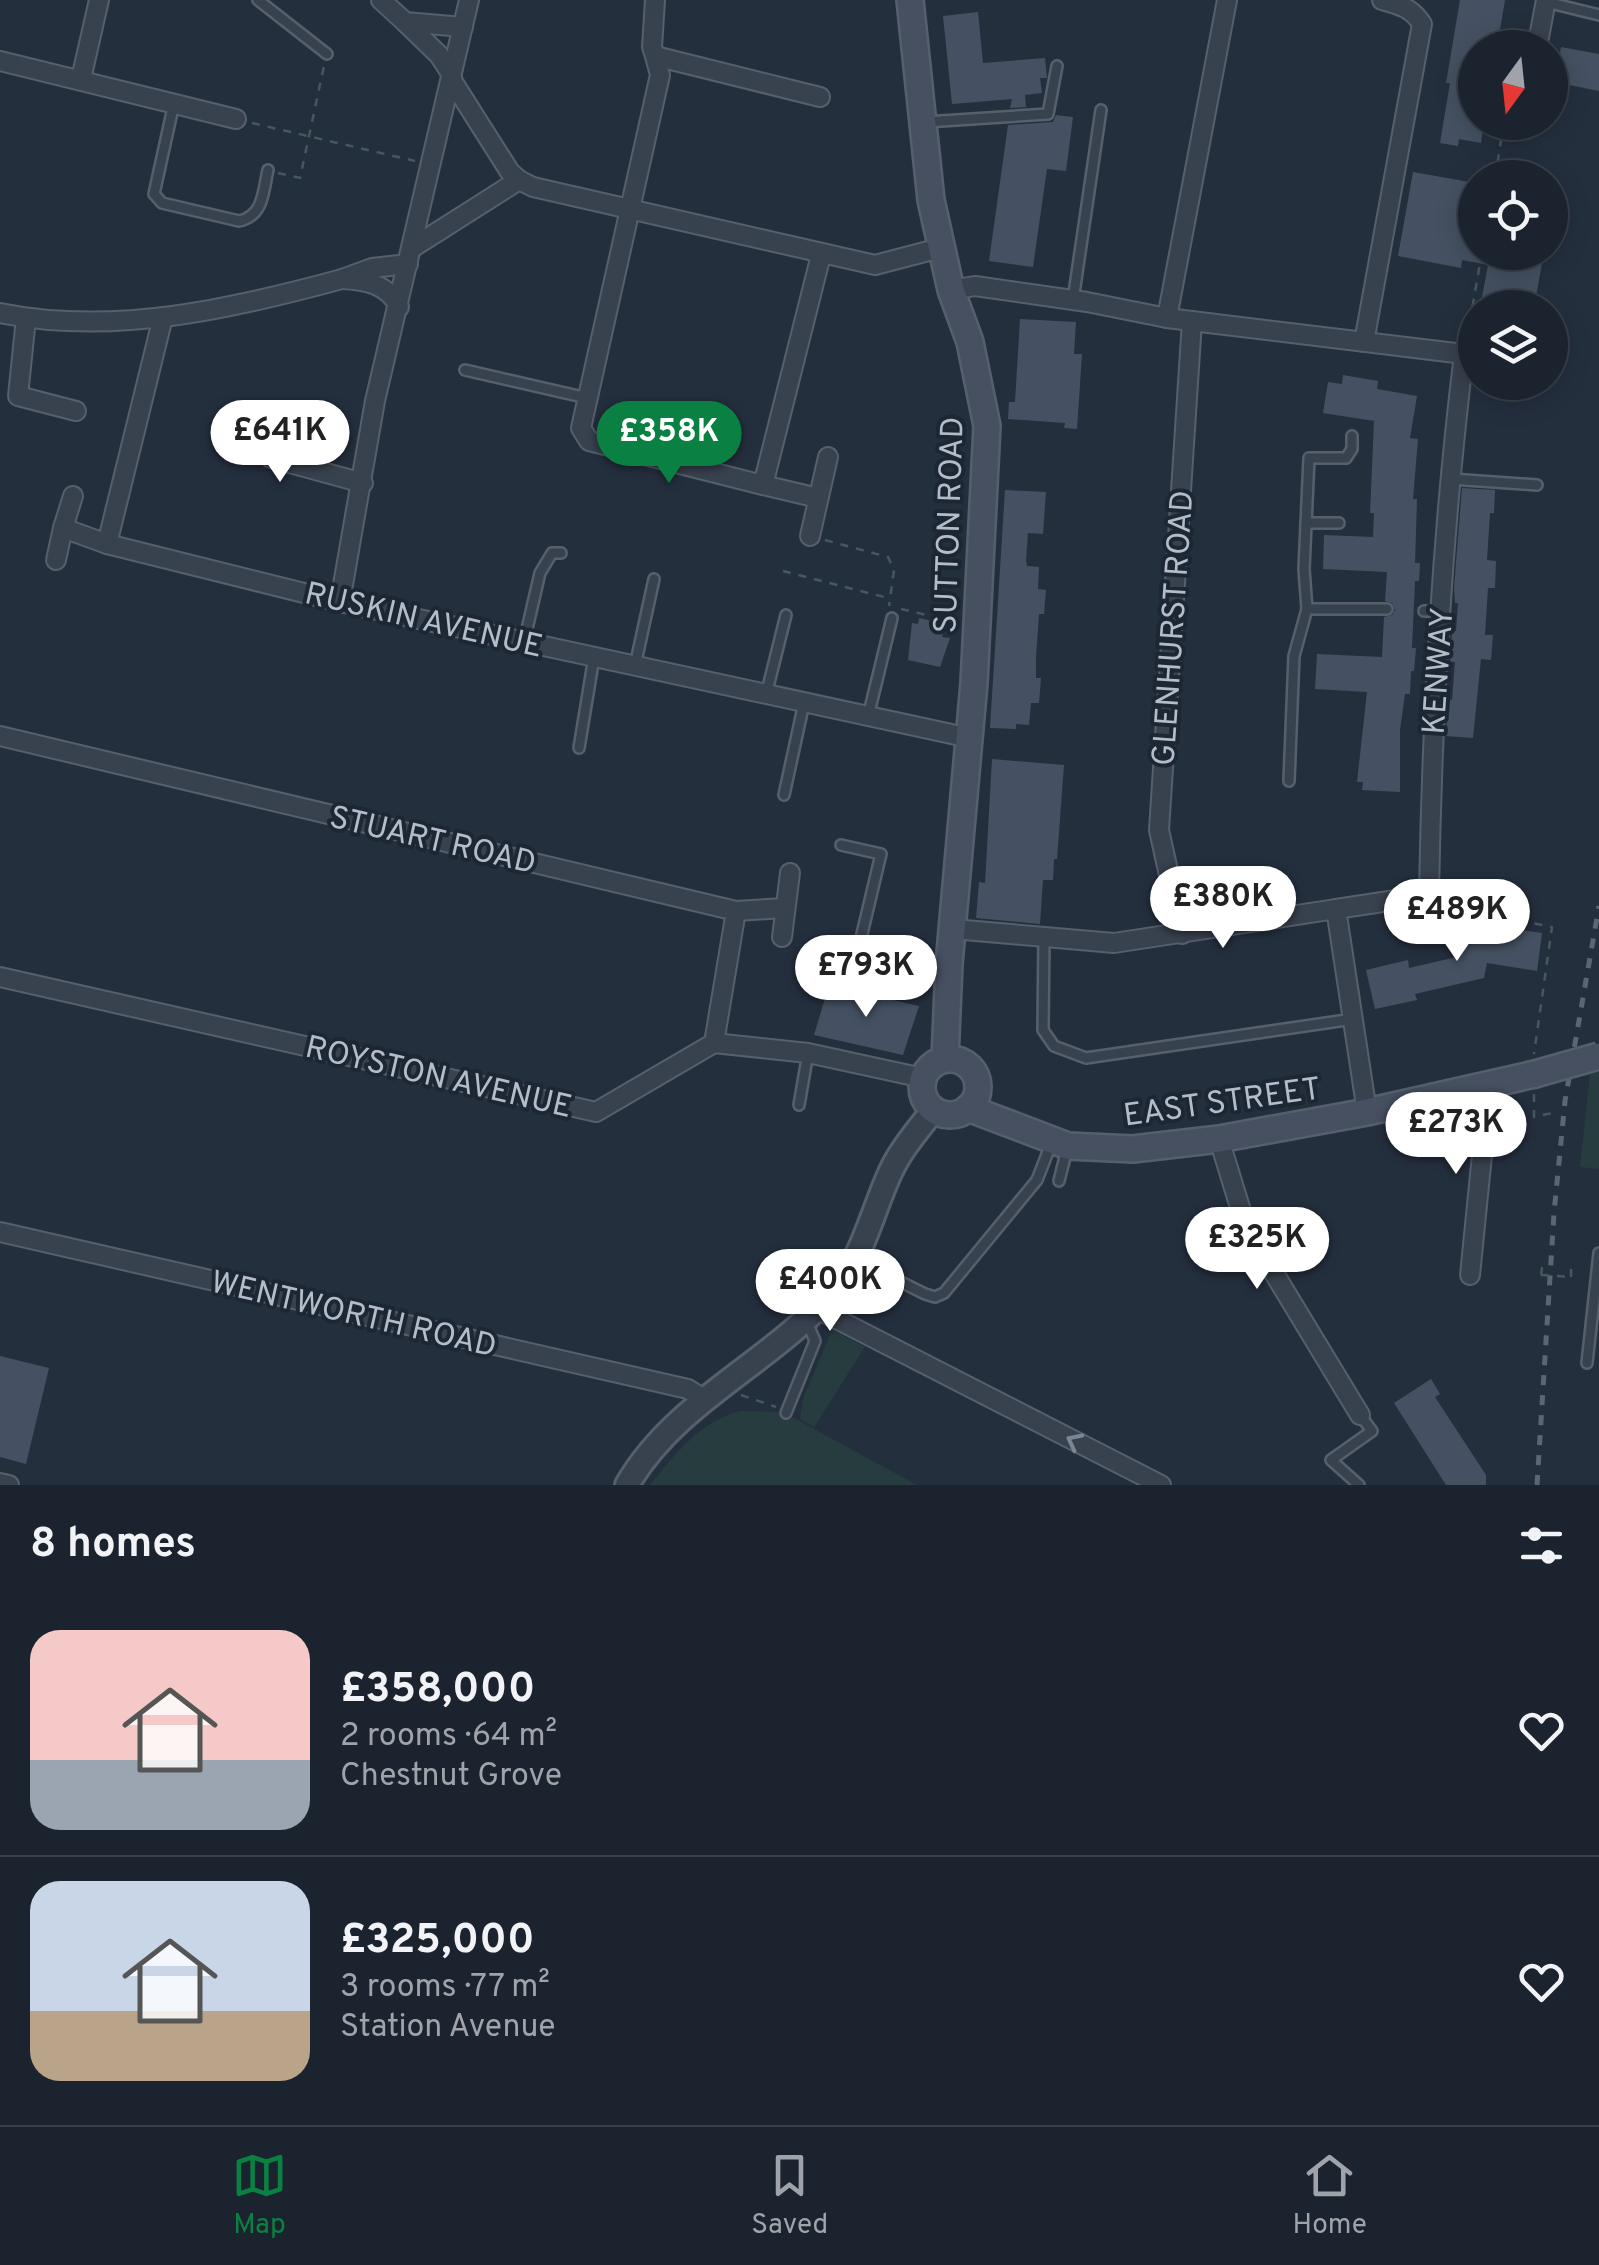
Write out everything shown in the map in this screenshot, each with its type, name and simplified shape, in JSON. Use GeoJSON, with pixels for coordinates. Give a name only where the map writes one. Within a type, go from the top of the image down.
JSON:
{"type":"FeatureCollection","features":[{"type":"Feature","properties":{"kind":"main road","name":"SUTTON ROAD"},"geometry":{"type":"LineString","coordinates":[[910,0],[931,200],[940,248],[970,342],[986,426],[978,627],[949,964],[945,1058]]}},
{"type":"Feature","properties":{"kind":"main road","name":"EAST STREET"},"geometry":{"type":"LineString","coordinates":[[968,1108],[1050,1140],[1133,1149],[1220,1139],[1367,1112],[1599,1056]]}},
{"type":"Feature","properties":{"kind":"main road"},"geometry":{"type":"LineString","coordinates":[[978,1082],[978,1091],[968,1108],[951,1115],[934,1110],[923,1095],[923,1078],[932,1065],[945,1058],[966,1063],[978,1082],[1050,1140]]}},
{"type":"Feature","properties":{"kind":"street"},"geometry":{"type":"LineString","coordinates":[[81,79],[99,0]]}},
{"type":"Feature","properties":{"kind":"street"},"geometry":{"type":"LineString","coordinates":[[380,0],[448,66],[510,172],[534,187],[874,266],[940,248]]}},
{"type":"Feature","properties":{"kind":"street"},"geometry":{"type":"LineString","coordinates":[[340,602],[375,402],[468,0]]}},
{"type":"Feature","properties":{"kind":"street"},"geometry":{"type":"LineString","coordinates":[[655,0],[652,48],[660,75],[581,428],[589,442],[818,498]]}},
{"type":"Feature","properties":{"kind":"street"},"geometry":{"type":"LineString","coordinates":[[1166,318],[1227,0]]}},
{"type":"Feature","properties":{"kind":"street"},"geometry":{"type":"LineString","coordinates":[[1364,342],[1422,24],[1415,13],[1382,0]]}},
{"type":"Feature","properties":{"kind":"street"},"geometry":{"type":"LineString","coordinates":[[1541,30],[1546,1]]}},
{"type":"Feature","properties":{"kind":"street"},"geometry":{"type":"LineString","coordinates":[[405,22],[463,27]]}},
{"type":"Feature","properties":{"kind":"street"},"geometry":{"type":"LineString","coordinates":[[655,56],[820,97]]}},
{"type":"Feature","properties":{"kind":"street"},"geometry":{"type":"LineString","coordinates":[[0,61],[236,119]]}},
{"type":"Feature","properties":{"kind":"street"},"geometry":{"type":"LineString","coordinates":[[0,313],[26,318],[163,316],[249,304],[410,256],[519,180]]}},
{"type":"Feature","properties":{"kind":"street"},"geometry":{"type":"LineString","coordinates":[[763,485],[820,255]]}},
{"type":"Feature","properties":{"kind":"street"},"geometry":{"type":"LineString","coordinates":[[342,279],[378,285],[394,296],[399,306]]}},
{"type":"Feature","properties":{"kind":"street"},"geometry":{"type":"LineString","coordinates":[[952,290],[975,286],[1166,318],[1458,353]]}},
{"type":"Feature","properties":{"kind":"street"},"geometry":{"type":"LineString","coordinates":[[107,544],[163,316]]}},
{"type":"Feature","properties":{"kind":"street"},"geometry":{"type":"LineString","coordinates":[[26,318],[18,396],[76,411]]}},
{"type":"Feature","properties":{"kind":"street","name":"GLENHURST ROAD"},"geometry":{"type":"LineString","coordinates":[[1182,934],[1160,830],[1192,320]]}},
{"type":"Feature","properties":{"kind":"street","name":"KENWAY"},"geometry":{"type":"LineString","coordinates":[[1429,895],[1433,611],[1459,400]]}},
{"type":"Feature","properties":{"kind":"street"},"geometry":{"type":"LineString","coordinates":[[267,478],[277,431]]}},
{"type":"Feature","properties":{"kind":"street"},"geometry":{"type":"LineString","coordinates":[[810,536],[828,457]]}},
{"type":"Feature","properties":{"kind":"street"},"geometry":{"type":"LineString","coordinates":[[271,458],[363,483]]}},
{"type":"Feature","properties":{"kind":"street"},"geometry":{"type":"LineString","coordinates":[[56,560],[73,496]]}},
{"type":"Feature","properties":{"kind":"street","name":"RUSKIN AVENUE"},"geometry":{"type":"LineString","coordinates":[[63,528],[107,544],[340,602],[970,738]]}},
{"type":"Feature","properties":{"kind":"street","name":"STUART ROAD"},"geometry":{"type":"LineString","coordinates":[[0,736],[736,911],[784,908]]}},
{"type":"Feature","properties":{"kind":"street"},"geometry":{"type":"LineString","coordinates":[[782,936],[790,873]]}},
{"type":"Feature","properties":{"kind":"street"},"geometry":{"type":"LineString","coordinates":[[953,930],[1114,944],[1429,895]]}},
{"type":"Feature","properties":{"kind":"street"},"geometry":{"type":"LineString","coordinates":[[1336,910],[1367,1112]]}},
{"type":"Feature","properties":{"kind":"street"},"geometry":{"type":"LineString","coordinates":[[736,911],[714,1043],[808,1053],[923,1078]]}},
{"type":"Feature","properties":{"kind":"street","name":"ROYSTON AVENUE"},"geometry":{"type":"LineString","coordinates":[[0,977],[596,1112],[714,1043]]}},
{"type":"Feature","properties":{"kind":"street"},"geometry":{"type":"LineString","coordinates":[[1470,1275],[1489,1085]]}},
{"type":"Feature","properties":{"kind":"street"},"geometry":{"type":"LineString","coordinates":[[627,1485],[660,1441],[812,1315],[855,1259],[890,1172],[904,1147],[934,1110]]}},
{"type":"Feature","properties":{"kind":"street"},"geometry":{"type":"LineString","coordinates":[[1220,1139],[1246,1227],[1360,1416]]}},
{"type":"Feature","properties":{"kind":"street","name":"WENTWORTH ROAD"},"geometry":{"type":"LineString","coordinates":[[0,1232],[713,1394]]}},
{"type":"Feature","properties":{"kind":"street"},"geometry":{"type":"LineString","coordinates":[[812,1315],[1161,1485]]}},
{"type":"Feature","properties":{"kind":"street"},"geometry":{"type":"LineString","coordinates":[[0,1483],[10,1485]]}},
{"type":"Feature","properties":{"kind":"lane"},"geometry":{"type":"LineString","coordinates":[[258,0],[327,54]]}},
{"type":"Feature","properties":{"kind":"lane"},"geometry":{"type":"LineString","coordinates":[[1546,1],[1599,15]]}},
{"type":"Feature","properties":{"kind":"lane"},"geometry":{"type":"LineString","coordinates":[[924,122],[1048,114],[1057,66]]}},
{"type":"Feature","properties":{"kind":"lane"},"geometry":{"type":"LineString","coordinates":[[174,103],[154,194],[162,202],[247,220],[258,211],[268,170]]}},
{"type":"Feature","properties":{"kind":"lane"},"geometry":{"type":"LineString","coordinates":[[1073,300],[1101,110]]}},
{"type":"Feature","properties":{"kind":"lane"},"geometry":{"type":"LineString","coordinates":[[465,370],[588,398]]}},
{"type":"Feature","properties":{"kind":"lane"},"geometry":{"type":"LineString","coordinates":[[1289,780],[1294,656],[1308,609],[1304,569],[1309,458],[1346,458],[1352,449],[1352,436]]}},
{"type":"Feature","properties":{"kind":"lane"},"geometry":{"type":"LineString","coordinates":[[1451,480],[1537,485]]}},
{"type":"Feature","properties":{"kind":"lane"},"geometry":{"type":"LineString","coordinates":[[1306,523],[1340,524]]}},
{"type":"Feature","properties":{"kind":"lane"},"geometry":{"type":"LineString","coordinates":[[524,642],[543,563],[552,552],[561,553]]}},
{"type":"Feature","properties":{"kind":"lane"},"geometry":{"type":"LineString","coordinates":[[635,666],[654,579]]}},
{"type":"Feature","properties":{"kind":"lane"},"geometry":{"type":"LineString","coordinates":[[1308,609],[1387,609]]}},
{"type":"Feature","properties":{"kind":"lane"},"geometry":{"type":"LineString","coordinates":[[766,695],[786,615]]}},
{"type":"Feature","properties":{"kind":"lane"},"geometry":{"type":"LineString","coordinates":[[868,717],[892,618]]}},
{"type":"Feature","properties":{"kind":"lane"},"geometry":{"type":"LineString","coordinates":[[579,748],[594,657]]}},
{"type":"Feature","properties":{"kind":"lane"},"geometry":{"type":"LineString","coordinates":[[784,795],[804,703]]}},
{"type":"Feature","properties":{"kind":"lane"},"geometry":{"type":"LineString","coordinates":[[841,845],[880,854],[862,938],[867,951],[878,958],[949,964]]}},
{"type":"Feature","properties":{"kind":"lane"},"geometry":{"type":"LineString","coordinates":[[1044,938],[1043,1030],[1054,1046],[1086,1058],[1353,1019]]}},
{"type":"Feature","properties":{"kind":"lane"},"geometry":{"type":"LineString","coordinates":[[800,1104],[808,1053]]}},
{"type":"Feature","properties":{"kind":"lane"},"geometry":{"type":"LineString","coordinates":[[1050,1140],[1059,1181]]}},
{"type":"Feature","properties":{"kind":"lane"},"geometry":{"type":"LineString","coordinates":[[855,1259],[925,1294],[934,1297],[944,1293],[1037,1180],[1050,1140]]}},
{"type":"Feature","properties":{"kind":"lane"},"geometry":{"type":"LineString","coordinates":[[1586,1363],[1599,1253]]}},
{"type":"Feature","properties":{"kind":"lane"},"geometry":{"type":"LineString","coordinates":[[786,1412],[815,1341],[812,1315]]}},
{"type":"Feature","properties":{"kind":"lane"},"geometry":{"type":"LineString","coordinates":[[1359,1485],[1331,1460],[1372,1431],[1360,1416]]}},
{"type":"Feature","properties":{"kind":"path"},"geometry":{"type":"LineString","coordinates":[[268,170],[300,178],[327,54]]}},
{"type":"Feature","properties":{"kind":"path"},"geometry":{"type":"LineString","coordinates":[[236,119],[431,164]]}},
{"type":"Feature","properties":{"kind":"path"},"geometry":{"type":"LineString","coordinates":[[810,536],[888,557],[894,570],[888,606],[978,627]]}},
{"type":"Feature","properties":{"kind":"path"},"geometry":{"type":"LineString","coordinates":[[783,571],[889,598]]}},
{"type":"Feature","properties":{"kind":"path"},"geometry":{"type":"LineString","coordinates":[[1429,895],[1446,893],[1476,912],[1552,928],[1532,1051],[1540,1072]]}},
{"type":"Feature","properties":{"kind":"path"},"geometry":{"type":"LineString","coordinates":[[1534,1102],[1534,1117],[1557,1112]]}},
{"type":"Feature","properties":{"kind":"path"},"geometry":{"type":"LineString","coordinates":[[1543,1260],[1541,1274],[1571,1277],[1572,1264]]}},
{"type":"Feature","properties":{"kind":"path"},"geometry":{"type":"LineString","coordinates":[[713,1394],[786,1412]]}},
{"type":"Feature","properties":{"kind":"green space"},"geometry":{"type":"Polygon","coordinates":[[[1599,1072],[1599,1169],[1580,1167],[1590,1074],[1599,1072]]]}},
{"type":"Feature","properties":{"kind":"green space"},"geometry":{"type":"Polygon","coordinates":[[[832,1330],[865,1347],[814,1427],[800,1419],[803,1399],[832,1330]]]}},
{"type":"Feature","properties":{"kind":"green space"},"geometry":{"type":"Polygon","coordinates":[[[740,1411],[783,1412],[917,1485],[650,1485],[700,1431],[740,1411]]]}},
{"type":"Feature","properties":{"kind":"building"},"geometry":{"type":"Polygon","coordinates":[[[1460,0],[1505,0],[1500,30],[1458,30],[1458,146],[1440,143],[1450,83],[1446,83],[1460,0]]]}},
{"type":"Feature","properties":{"kind":"building"},"geometry":{"type":"Polygon","coordinates":[[[978,12],[983,63],[1045,58],[1047,78],[1040,78],[1042,93],[1025,95],[1026,107],[1010,108],[1012,99],[952,104],[943,16],[978,12]]]}},
{"type":"Feature","properties":{"kind":"building"},"geometry":{"type":"Polygon","coordinates":[[[1568,48],[1599,54],[1599,91],[1568,85],[1568,48]]]}},
{"type":"Feature","properties":{"kind":"building"},"geometry":{"type":"Polygon","coordinates":[[[1056,115],[1073,117],[1066,171],[1047,169],[1033,267],[989,261],[1008,125],[1053,122],[1056,115]]]}},
{"type":"Feature","properties":{"kind":"building"},"geometry":{"type":"Polygon","coordinates":[[[1413,172],[1458,180],[1458,267],[1398,256],[1413,172]]]}},
{"type":"Feature","properties":{"kind":"building"},"geometry":{"type":"Polygon","coordinates":[[[1487,270],[1541,270],[1537,290],[1483,290],[1487,270]]]}},
{"type":"Feature","properties":{"kind":"building"},"geometry":{"type":"Polygon","coordinates":[[[1020,319],[1076,322],[1074,354],[1082,354],[1077,429],[1064,428],[1065,423],[1008,419],[1009,402],[1015,402],[1020,319]]]}},
{"type":"Feature","properties":{"kind":"building"},"geometry":{"type":"Polygon","coordinates":[[[1343,375],[1378,381],[1377,389],[1417,396],[1410,438],[1418,439],[1413,499],[1417,499],[1415,563],[1420,563],[1419,581],[1415,581],[1414,671],[1410,694],[1405,694],[1400,730],[1400,792],[1362,790],[1363,782],[1357,782],[1367,692],[1315,689],[1317,654],[1382,657],[1384,617],[1395,610],[1392,603],[1385,601],[1387,572],[1323,569],[1324,535],[1373,537],[1374,513],[1370,513],[1374,421],[1323,413],[1328,382],[1342,384],[1343,375]]]}},
{"type":"Feature","properties":{"kind":"building"},"geometry":{"type":"Polygon","coordinates":[[[1462,488],[1495,490],[1487,560],[1496,561],[1495,588],[1488,588],[1485,635],[1493,635],[1491,660],[1481,659],[1473,738],[1446,736],[1455,662],[1450,662],[1458,603],[1454,588],[1462,488]]]}},
{"type":"Feature","properties":{"kind":"building"},"geometry":{"type":"Polygon","coordinates":[[[1005,490],[1046,492],[1043,534],[1028,533],[1026,560],[1027,566],[1039,567],[1038,589],[1046,590],[1044,614],[1039,614],[1036,657],[1036,678],[1041,678],[1039,703],[1031,703],[1029,725],[1016,724],[1016,729],[990,728],[1005,490]]]}},
{"type":"Feature","properties":{"kind":"building"},"geometry":{"type":"Polygon","coordinates":[[[919,618],[945,624],[942,637],[950,638],[940,667],[908,660],[912,623],[918,624],[919,618]]]}},
{"type":"Feature","properties":{"kind":"building"},"geometry":{"type":"Polygon","coordinates":[[[992,759],[1064,765],[1057,859],[1053,880],[1043,880],[1040,924],[976,918],[979,882],[985,883],[992,759]]]}},
{"type":"Feature","properties":{"kind":"building"},"geometry":{"type":"Polygon","coordinates":[[[1466,921],[1542,933],[1537,971],[1487,963],[1484,978],[1415,994],[1417,1000],[1375,1009],[1366,970],[1408,960],[1409,968],[1461,956],[1466,921]]]}},
{"type":"Feature","properties":{"kind":"building"},"geometry":{"type":"Polygon","coordinates":[[[829,985],[919,1006],[903,1055],[814,1035],[829,985]]]}},
{"type":"Feature","properties":{"kind":"building"},"geometry":{"type":"Polygon","coordinates":[[[0,1356],[49,1368],[26,1464],[0,1457],[0,1356]]]}},
{"type":"Feature","properties":{"kind":"building"},"geometry":{"type":"Polygon","coordinates":[[[1431,1379],[1440,1394],[1435,1397],[1486,1475],[1486,1485],[1446,1485],[1394,1403],[1431,1379]]]}},
{"type":"Feature","properties":{"kind":"railway"},"geometry":{"type":"LineString","coordinates":[[1537,1485],[1565,1101],[1599,906]]}}]}
